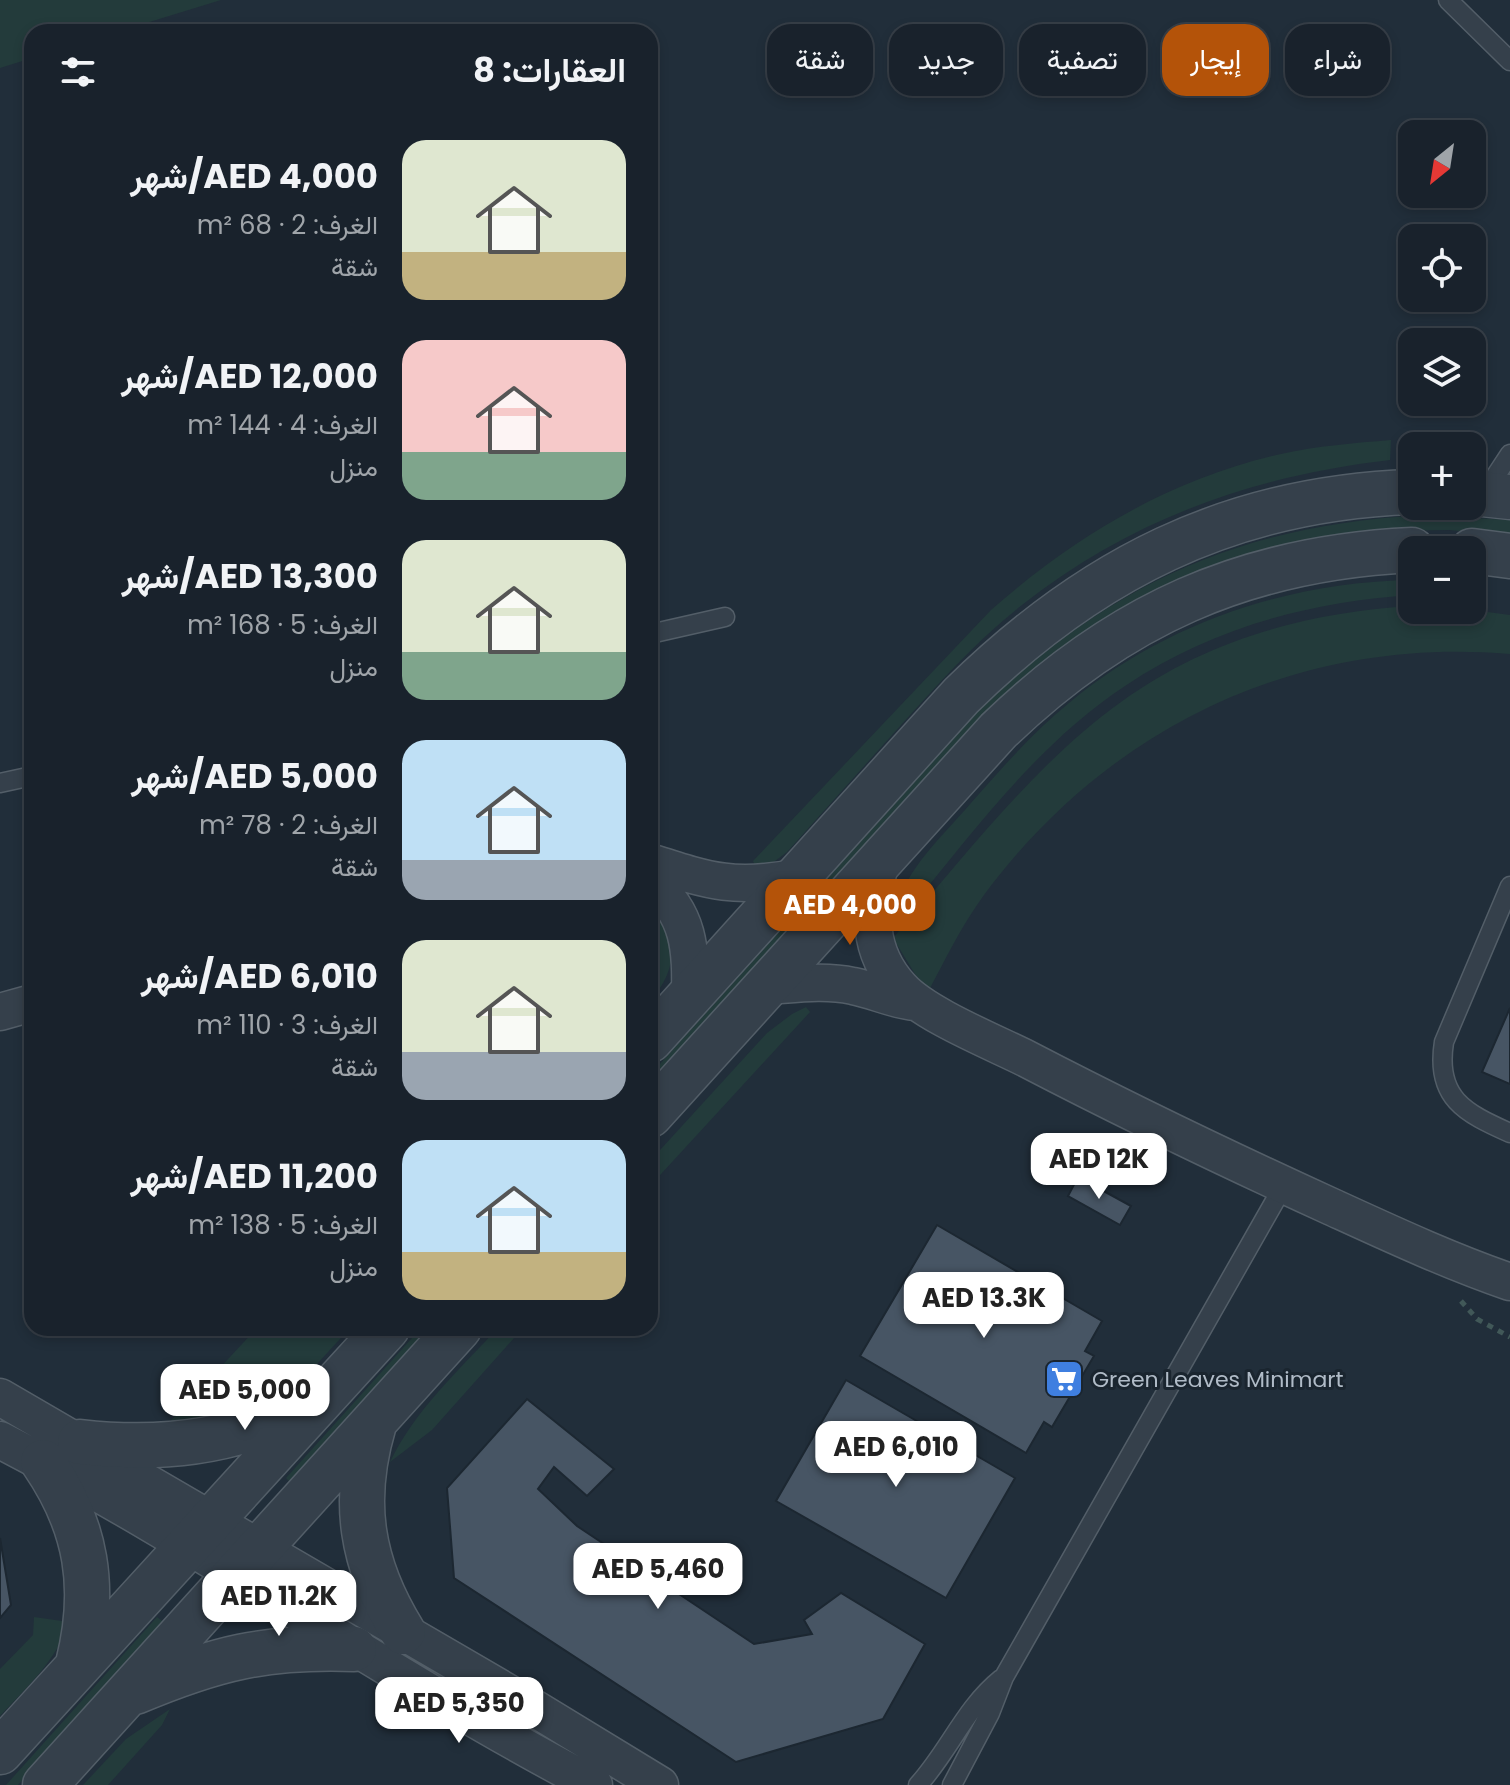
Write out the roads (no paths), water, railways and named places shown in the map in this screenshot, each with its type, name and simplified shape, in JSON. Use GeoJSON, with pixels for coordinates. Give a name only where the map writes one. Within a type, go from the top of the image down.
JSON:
{"type":"FeatureCollection","features":[{"type":"Feature","properties":{"kind":"street"},"geometry":{"type":"LineString","coordinates":[[658,1031],[961,696],[1020,641],[1085,593],[1131,566],[1230,524],[1282,509],[1335,499],[1398,493]]}},
{"type":"Feature","properties":{"kind":"street"},"geometry":{"type":"LineString","coordinates":[[658,1106],[998,731],[1035,695],[1076,662],[1167,609],[1264,571],[1316,559],[1398,551]]}},
{"type":"Feature","properties":{"kind":"street"},"geometry":{"type":"LineString","coordinates":[[1486,553],[1510,556]]}},
{"type":"Feature","properties":{"kind":"street"},"geometry":{"type":"LineString","coordinates":[[880,863],[872,898],[874,937],[889,973],[915,1002]]}},
{"type":"Feature","properties":{"kind":"street"},"geometry":{"type":"LineString","coordinates":[[658,865],[678,873],[726,883],[774,882],[799,877]]}},
{"type":"Feature","properties":{"kind":"street"},"geometry":{"type":"LineString","coordinates":[[658,889],[671,902],[686,934],[690,951],[690,997]]}},
{"type":"Feature","properties":{"kind":"street"},"geometry":{"type":"LineString","coordinates":[[769,986],[837,983],[915,1002],[1284,1185],[1460,1265],[1510,1282]]}},
{"type":"Feature","properties":{"kind":"street"},"geometry":{"type":"LineString","coordinates":[[0,1012],[24,1005]]}},
{"type":"Feature","properties":{"kind":"street"},"geometry":{"type":"LineString","coordinates":[[1460,1265],[1510,1295]]}},
{"type":"Feature","properties":{"kind":"street"},"geometry":{"type":"LineString","coordinates":[[0,1752],[380,1336]]}},
{"type":"Feature","properties":{"kind":"street"},"geometry":{"type":"LineString","coordinates":[[45,1785],[452,1336]]}},
{"type":"Feature","properties":{"kind":"street"},"geometry":{"type":"LineString","coordinates":[[0,1440],[61,1452],[200,1441],[267,1422],[329,1391]]}},
{"type":"Feature","properties":{"kind":"street"},"geometry":{"type":"LineString","coordinates":[[0,1397],[61,1452],[248,1562],[403,1632],[660,1785]]}},
{"type":"Feature","properties":{"kind":"street"},"geometry":{"type":"LineString","coordinates":[[374,1422],[362,1473],[363,1526],[376,1581],[403,1632]]}},
{"type":"Feature","properties":{"kind":"street"},"geometry":{"type":"LineString","coordinates":[[61,1452],[70,1509],[85,1562],[88,1613],[78,1664]]}},
{"type":"Feature","properties":{"kind":"street"},"geometry":{"type":"LineString","coordinates":[[248,1562],[354,1649],[594,1785]]}},
{"type":"Feature","properties":{"kind":"street"},"geometry":{"type":"LineString","coordinates":[[125,1696],[212,1662],[247,1654],[282,1649],[354,1649]]}},
{"type":"Feature","properties":{"kind":"lane"},"geometry":{"type":"LineString","coordinates":[[1448,0],[1510,61]]}},
{"type":"Feature","properties":{"kind":"lane"},"geometry":{"type":"LineString","coordinates":[[1489,495],[1510,454]]}},
{"type":"Feature","properties":{"kind":"lane"},"geometry":{"type":"LineString","coordinates":[[658,632],[725,617]]}},
{"type":"Feature","properties":{"kind":"lane"},"geometry":{"type":"LineString","coordinates":[[0,783],[24,778]]}},
{"type":"Feature","properties":{"kind":"lane"},"geometry":{"type":"LineString","coordinates":[[1510,886],[1444,1042],[1441,1057],[1442,1073],[1456,1102],[1481,1121],[1510,1133]]}},
{"type":"Feature","properties":{"kind":"lane"},"geometry":{"type":"LineString","coordinates":[[952,1785],[990,1713],[1004,1677],[1284,1185]]}},
{"type":"Feature","properties":{"kind":"lane"},"geometry":{"type":"LineString","coordinates":[[918,1785],[938,1761],[976,1702],[1004,1677]]}},
{"type":"Feature","properties":{"kind":"place","name":"Green Leaves Minimart"},"geometry":{"type":"Point","coordinates":[1064,1379]}}]}
